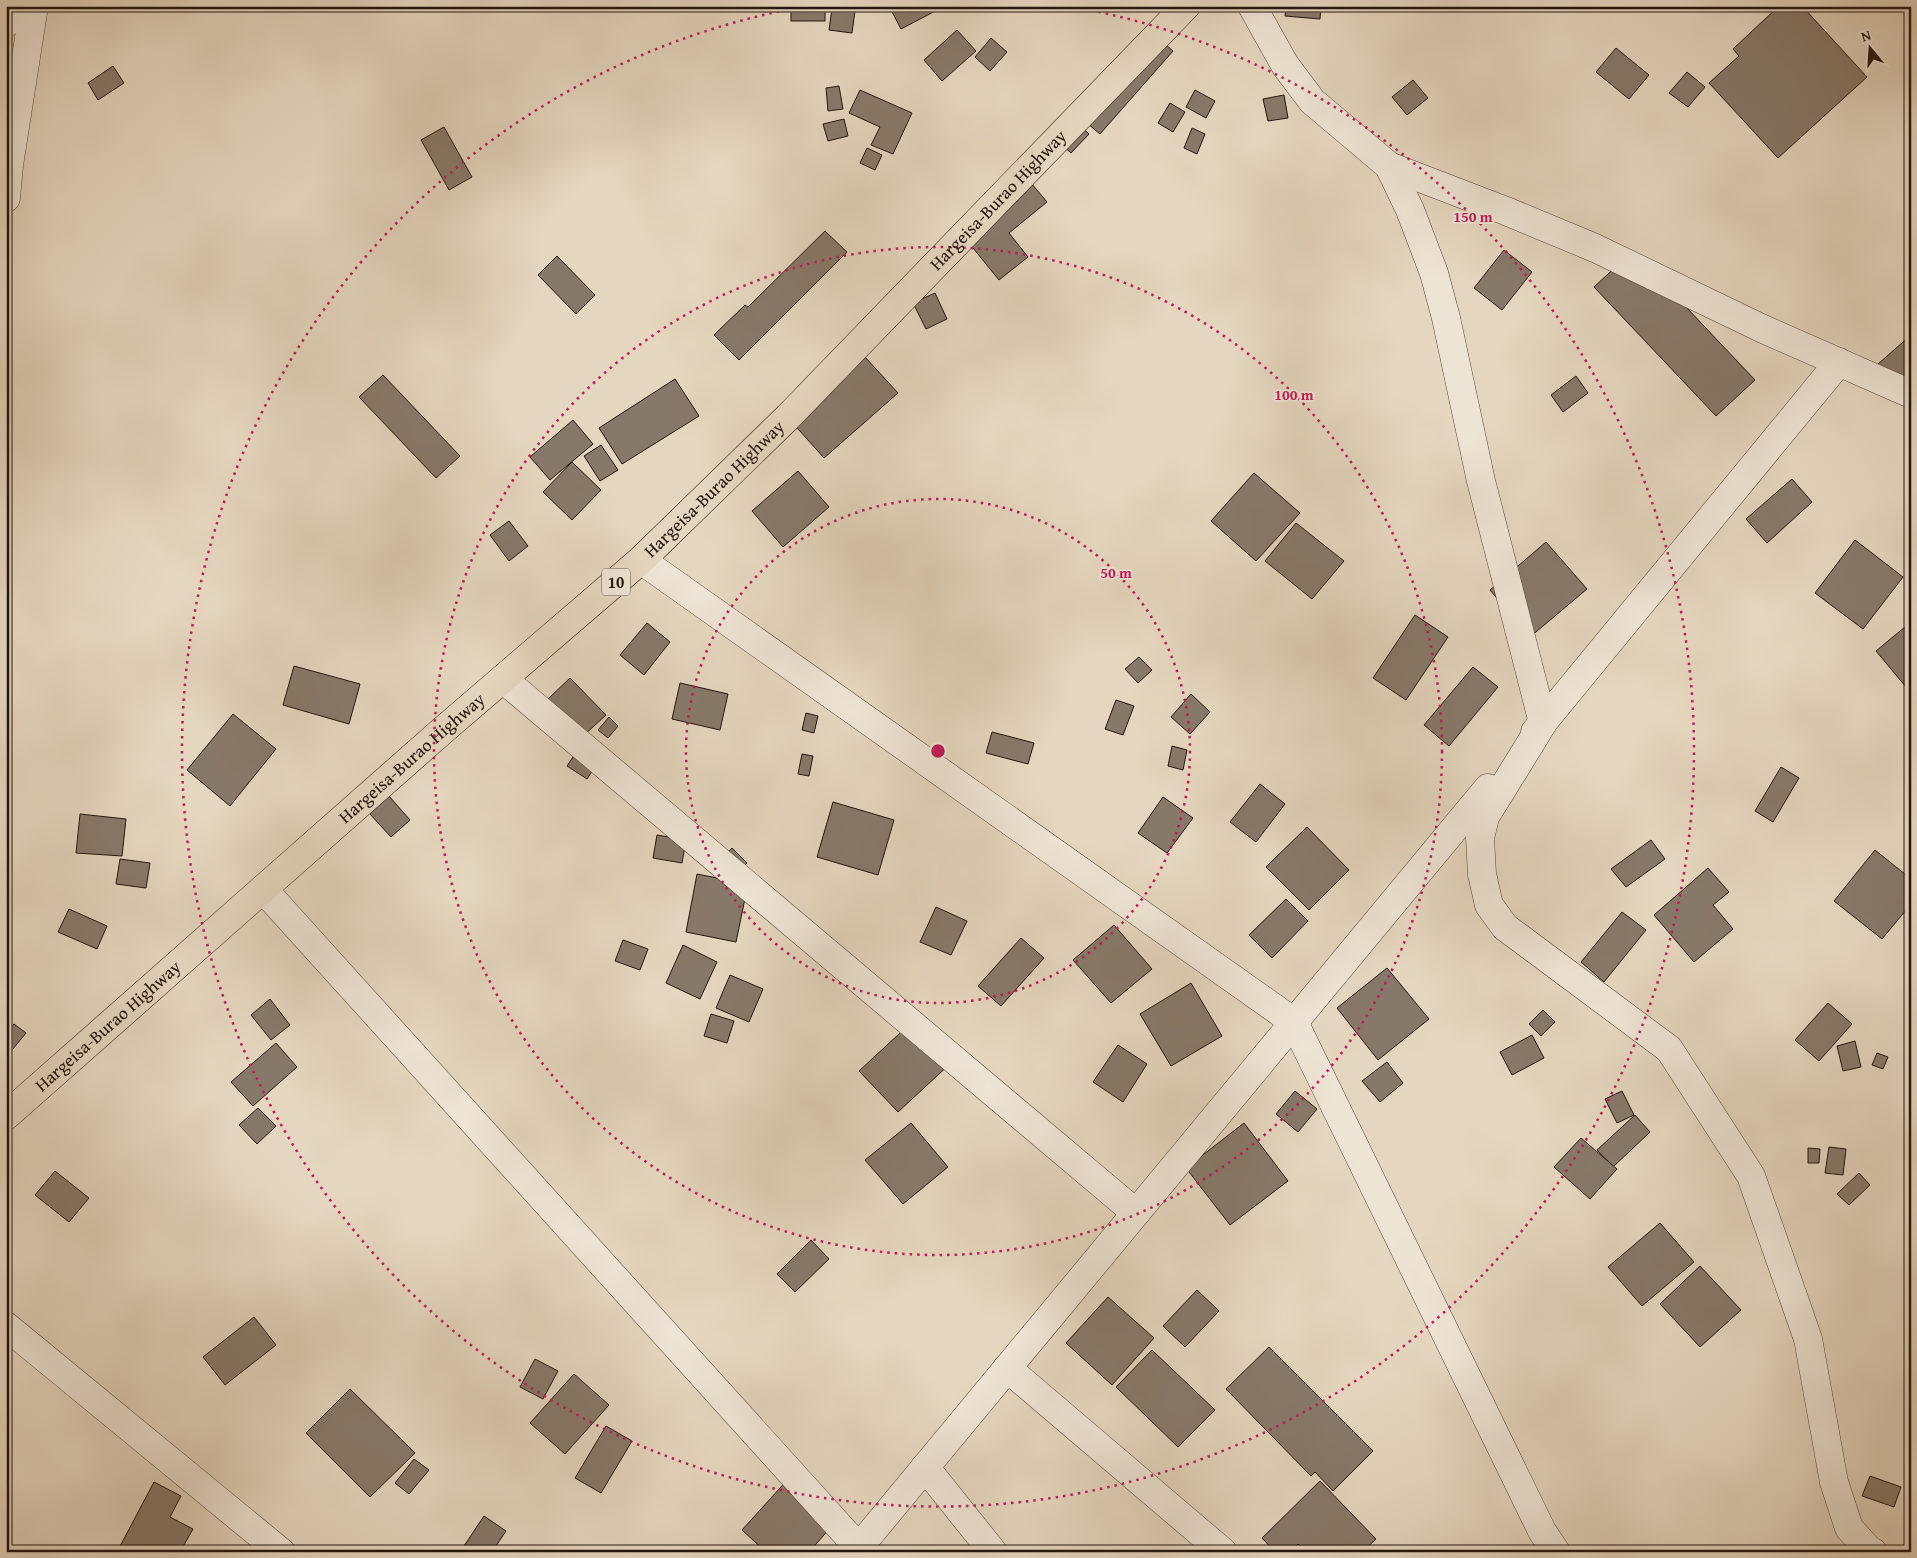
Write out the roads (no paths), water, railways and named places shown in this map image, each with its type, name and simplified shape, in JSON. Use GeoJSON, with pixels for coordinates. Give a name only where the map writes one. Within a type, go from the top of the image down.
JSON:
{"type":"FeatureCollection","features":[{"type":"Feature","properties":{"kind":"highway","name":"Hargeisa-Burao Highway"},"geometry":{"type":"LineString","coordinates":[[6,1116],[263,888],[641,560],[788,417],[1186,6]]}},
{"type":"Feature","properties":{"kind":"street"},"geometry":{"type":"LineString","coordinates":[[6,23],[26,6]]}},
{"type":"Feature","properties":{"kind":"street"},"geometry":{"type":"LineString","coordinates":[[6,198],[8,165],[34,6]]}},
{"type":"Feature","properties":{"kind":"street"},"geometry":{"type":"LineString","coordinates":[[1252,6],[1284,65],[1312,101],[1389,166],[1595,248],[1762,328],[1911,394]]}},
{"type":"Feature","properties":{"kind":"street"},"geometry":{"type":"LineString","coordinates":[[1389,166],[1410,210],[1434,272],[1446,318],[1481,480],[1543,722],[1484,817],[1480,838],[1482,874],[1489,905],[1505,927],[1669,1049],[1751,1176],[1808,1339],[1834,1482],[1849,1528],[1873,1552]]}},
{"type":"Feature","properties":{"kind":"street"},"geometry":{"type":"LineString","coordinates":[[263,888],[857,1550],[1839,362]]}},
{"type":"Feature","properties":{"kind":"street"},"geometry":{"type":"LineString","coordinates":[[641,560],[1294,1022],[1542,1531],[1556,1552]]}},
{"type":"Feature","properties":{"kind":"street"},"geometry":{"type":"LineString","coordinates":[[502,679],[1136,1213]]}},
{"type":"Feature","properties":{"kind":"street"},"geometry":{"type":"LineString","coordinates":[[6,1326],[281,1552]]}},
{"type":"Feature","properties":{"kind":"street"},"geometry":{"type":"LineString","coordinates":[[1007,1368],[1223,1552]]}},
{"type":"Feature","properties":{"kind":"street"},"geometry":{"type":"LineString","coordinates":[[925,1467],[993,1552]]}}]}
